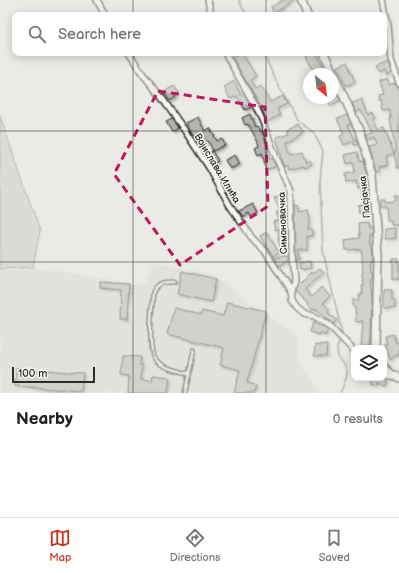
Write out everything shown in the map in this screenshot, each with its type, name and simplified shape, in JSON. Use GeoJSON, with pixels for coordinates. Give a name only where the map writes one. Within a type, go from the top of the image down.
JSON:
{"type":"FeatureCollection","features":[{"type":"Feature","properties":{"kind":"main road"},"geometry":{"type":"LineString","coordinates":[[301,0],[306,12]]}},
{"type":"Feature","properties":{"kind":"main road","name":"Пасјачка"},"geometry":{"type":"LineString","coordinates":[[325,56],[359,130],[372,174],[378,256],[376,345]]}},
{"type":"Feature","properties":{"kind":"main road"},"geometry":{"type":"LineString","coordinates":[[387,369],[398,378]]}},
{"type":"Feature","properties":{"kind":"street"},"geometry":{"type":"LineString","coordinates":[[97,0],[103,12]]}},
{"type":"Feature","properties":{"kind":"street"},"geometry":{"type":"LineString","coordinates":[[208,0],[210,12]]}},
{"type":"Feature","properties":{"kind":"street"},"geometry":{"type":"LineString","coordinates":[[383,0],[385,12]]}},
{"type":"Feature","properties":{"kind":"street"},"geometry":{"type":"LineString","coordinates":[[387,21],[391,60],[399,83]]}},
{"type":"Feature","properties":{"kind":"street","name":"Војислава Илића"},"geometry":{"type":"LineString","coordinates":[[131,56],[185,131],[210,169],[229,204],[252,238],[265,251],[291,292]]}},
{"type":"Feature","properties":{"kind":"street","name":"Симоновачка"},"geometry":{"type":"LineString","coordinates":[[227,56],[256,107],[291,191],[294,282],[291,292]]}},
{"type":"Feature","properties":{"kind":"street"},"geometry":{"type":"LineString","coordinates":[[291,292],[292,301],[297,308],[304,314],[314,316],[330,326],[351,348]]}},
{"type":"Feature","properties":{"kind":"street"},"geometry":{"type":"LineString","coordinates":[[387,375],[398,378]]}},
{"type":"Feature","properties":{"kind":"lane"},"geometry":{"type":"LineString","coordinates":[[175,282],[162,283],[156,286],[153,292],[150,349],[154,358],[160,364],[189,374]]}},
{"type":"Feature","properties":{"kind":"lane"},"geometry":{"type":"LineString","coordinates":[[185,393],[194,350]]}},
{"type":"Feature","properties":{"kind":"highlighted area"},"geometry":{"type":"Polygon","coordinates":[[[158,91],[265,107],[268,206],[180,265],[114,174],[158,91]]]}},
{"type":"Feature","properties":{"kind":"shaded area"},"geometry":{"type":"Polygon","coordinates":[[[0,116],[40,231],[33,267],[0,269],[0,116]]]}},
{"type":"Feature","properties":{"kind":"shaded area"},"geometry":{"type":"Polygon","coordinates":[[[154,262],[213,275],[298,337],[300,362],[320,393],[0,393],[0,269],[33,267],[144,286],[154,262]]]}},
{"type":"Feature","properties":{"kind":"building"},"geometry":{"type":"Polygon","coordinates":[[[283,0],[296,0],[276,12],[274,12],[271,7],[283,0]]]}},
{"type":"Feature","properties":{"kind":"building"},"geometry":{"type":"Polygon","coordinates":[[[244,56],[256,76],[250,80],[255,89],[261,86],[270,102],[283,96],[287,104],[277,109],[280,115],[267,122],[260,105],[232,57],[244,56]]]}},
{"type":"Feature","properties":{"kind":"building"},"geometry":{"type":"Polygon","coordinates":[[[318,56],[323,66],[319,68],[312,68],[306,57],[318,56]]]}},
{"type":"Feature","properties":{"kind":"building"},"geometry":{"type":"Polygon","coordinates":[[[347,62],[355,82],[346,86],[339,68],[337,67],[347,62]]]}},
{"type":"Feature","properties":{"kind":"building"},"geometry":{"type":"Polygon","coordinates":[[[388,62],[391,73],[386,76],[384,71],[378,74],[375,67],[388,62]]]}},
{"type":"Feature","properties":{"kind":"building"},"geometry":{"type":"Polygon","coordinates":[[[387,79],[389,85],[395,83],[399,88],[399,168],[397,168],[394,152],[396,152],[390,119],[390,110],[383,111],[381,100],[379,101],[378,96],[383,95],[379,82],[387,79]]]}},
{"type":"Feature","properties":{"kind":"building"},"geometry":{"type":"Polygon","coordinates":[[[234,81],[241,95],[244,93],[251,107],[245,110],[237,96],[230,99],[224,87],[234,81]]]}},
{"type":"Feature","properties":{"kind":"building"},"geometry":{"type":"Polygon","coordinates":[[[174,86],[179,93],[170,101],[164,92],[174,86]]]}},
{"type":"Feature","properties":{"kind":"building"},"geometry":{"type":"Polygon","coordinates":[[[362,100],[368,115],[373,113],[376,118],[373,119],[378,130],[384,128],[394,154],[386,156],[388,165],[379,167],[380,171],[376,172],[369,147],[377,145],[374,137],[367,140],[366,135],[372,133],[361,110],[356,112],[352,103],[362,100]]]}},
{"type":"Feature","properties":{"kind":"building"},"geometry":{"type":"Polygon","coordinates":[[[250,114],[255,127],[257,126],[264,136],[269,150],[267,151],[269,159],[272,159],[276,167],[266,169],[262,153],[258,155],[255,148],[259,146],[257,140],[248,124],[245,125],[242,118],[250,114]]]}},
{"type":"Feature","properties":{"kind":"building"},"geometry":{"type":"Polygon","coordinates":[[[347,115],[351,124],[348,125],[355,140],[357,139],[358,144],[354,145],[353,141],[344,145],[340,136],[344,134],[337,119],[347,115]]]}},
{"type":"Feature","properties":{"kind":"building"},"geometry":{"type":"Polygon","coordinates":[[[198,117],[205,131],[210,128],[217,141],[222,139],[225,145],[213,151],[208,141],[199,146],[186,123],[198,117]]]}},
{"type":"Feature","properties":{"kind":"building"},"geometry":{"type":"Polygon","coordinates":[[[172,119],[178,128],[172,132],[166,122],[172,119]]]}},
{"type":"Feature","properties":{"kind":"building"},"geometry":{"type":"Polygon","coordinates":[[[298,124],[303,132],[287,141],[289,150],[291,154],[302,151],[306,162],[310,160],[312,164],[304,167],[304,165],[289,169],[288,165],[285,167],[276,137],[289,133],[287,129],[298,124]]]}},
{"type":"Feature","properties":{"kind":"building"},"geometry":{"type":"Polygon","coordinates":[[[212,151],[218,161],[212,164],[206,155],[212,151]]]}},
{"type":"Feature","properties":{"kind":"building"},"geometry":{"type":"Polygon","coordinates":[[[357,152],[359,162],[363,161],[367,176],[369,212],[359,213],[358,205],[363,204],[361,188],[358,189],[356,181],[346,183],[345,174],[355,172],[353,162],[347,164],[345,155],[357,152]]]}},
{"type":"Feature","properties":{"kind":"building"},"geometry":{"type":"Polygon","coordinates":[[[235,155],[240,164],[230,169],[225,160],[235,155]]]}},
{"type":"Feature","properties":{"kind":"building"},"geometry":{"type":"Polygon","coordinates":[[[286,191],[287,202],[282,205],[287,215],[279,219],[276,213],[280,211],[274,198],[286,191]]]}},
{"type":"Feature","properties":{"kind":"building"},"geometry":{"type":"Polygon","coordinates":[[[395,195],[399,195],[399,225],[391,225],[391,220],[387,220],[386,206],[380,206],[380,199],[385,199],[385,202],[395,201],[395,195]]]}},
{"type":"Feature","properties":{"kind":"building"},"geometry":{"type":"Polygon","coordinates":[[[253,204],[258,213],[251,217],[249,213],[243,217],[239,211],[253,204]]]}},
{"type":"Feature","properties":{"kind":"building"},"geometry":{"type":"Polygon","coordinates":[[[295,205],[299,206],[299,212],[308,210],[310,219],[308,229],[312,230],[312,236],[307,236],[307,250],[298,250],[299,260],[296,260],[295,205]]]}},
{"type":"Feature","properties":{"kind":"building"},"geometry":{"type":"Polygon","coordinates":[[[281,220],[284,230],[288,230],[288,248],[282,251],[278,240],[279,228],[275,230],[273,222],[281,220]]]}},
{"type":"Feature","properties":{"kind":"building"},"geometry":{"type":"Polygon","coordinates":[[[367,223],[368,229],[371,228],[372,236],[369,236],[373,256],[372,261],[370,261],[371,272],[373,272],[372,279],[370,279],[372,299],[370,345],[361,345],[363,321],[356,322],[355,307],[353,307],[353,300],[359,300],[359,294],[362,294],[361,285],[363,285],[363,272],[361,249],[346,250],[345,240],[359,238],[358,224],[367,223]]]}},
{"type":"Feature","properties":{"kind":"building"},"geometry":{"type":"Polygon","coordinates":[[[395,228],[396,238],[385,239],[384,229],[395,228]]]}},
{"type":"Feature","properties":{"kind":"building"},"geometry":{"type":"Polygon","coordinates":[[[267,232],[279,253],[273,256],[260,236],[267,232]]]}},
{"type":"Feature","properties":{"kind":"building"},"geometry":{"type":"Polygon","coordinates":[[[288,256],[288,261],[279,266],[274,258],[288,256]]]}},
{"type":"Feature","properties":{"kind":"building"},"geometry":{"type":"Polygon","coordinates":[[[393,259],[399,259],[399,279],[393,279],[393,259]]]}},
{"type":"Feature","properties":{"kind":"building"},"geometry":{"type":"Polygon","coordinates":[[[310,261],[311,268],[300,270],[299,263],[310,261]]]}},
{"type":"Feature","properties":{"kind":"building"},"geometry":{"type":"Polygon","coordinates":[[[320,268],[324,273],[305,289],[312,297],[321,287],[330,296],[323,303],[330,309],[327,312],[337,320],[334,324],[315,308],[313,310],[307,305],[308,304],[295,291],[312,272],[312,274],[320,268]]]}},
{"type":"Feature","properties":{"kind":"building"},"geometry":{"type":"Polygon","coordinates":[[[182,271],[216,279],[211,302],[177,294],[182,271]]]}},
{"type":"Feature","properties":{"kind":"building"},"geometry":{"type":"Polygon","coordinates":[[[101,282],[129,284],[127,319],[120,319],[121,290],[100,288],[101,282]]]}},
{"type":"Feature","properties":{"kind":"building"},"geometry":{"type":"Polygon","coordinates":[[[384,290],[392,290],[392,300],[395,300],[395,308],[384,308],[384,290]]]}},
{"type":"Feature","properties":{"kind":"building"},"geometry":{"type":"Polygon","coordinates":[[[227,302],[266,311],[247,383],[256,386],[254,393],[234,393],[240,370],[220,365],[224,348],[167,334],[174,308],[201,315],[202,311],[223,316],[227,302]]]}},
{"type":"Feature","properties":{"kind":"building"},"geometry":{"type":"Polygon","coordinates":[[[313,323],[328,330],[325,336],[320,333],[319,335],[310,332],[313,323]]]}},
{"type":"Feature","properties":{"kind":"building"},"geometry":{"type":"Polygon","coordinates":[[[393,334],[396,343],[399,342],[399,355],[390,360],[387,345],[385,344],[387,344],[385,336],[393,334]]]}},
{"type":"Feature","properties":{"kind":"building"},"geometry":{"type":"Polygon","coordinates":[[[320,344],[327,345],[326,356],[314,356],[315,345],[320,346],[320,344]]]}},
{"type":"Feature","properties":{"kind":"building"},"geometry":{"type":"Polygon","coordinates":[[[123,356],[140,357],[139,365],[142,365],[141,379],[152,380],[153,375],[170,377],[168,393],[128,393],[129,376],[121,375],[123,356]]]}},
{"type":"Feature","properties":{"kind":"building"},"geometry":{"type":"Polygon","coordinates":[[[16,368],[83,373],[81,391],[15,386],[16,368]]]}},
{"type":"Feature","properties":{"kind":"building"},"geometry":{"type":"Polygon","coordinates":[[[373,381],[389,381],[386,386],[379,383],[378,386],[372,384],[373,381]]]}},
{"type":"Feature","properties":{"kind":"waterway"},"geometry":{"type":"LineString","coordinates":[[239,0],[245,12]]}},
{"type":"Feature","properties":{"kind":"waterway"},"geometry":{"type":"LineString","coordinates":[[264,56],[279,87],[298,121],[313,132],[323,151],[320,181],[323,251],[342,333],[337,348],[338,357],[347,370],[346,378],[340,393]]}}]}
